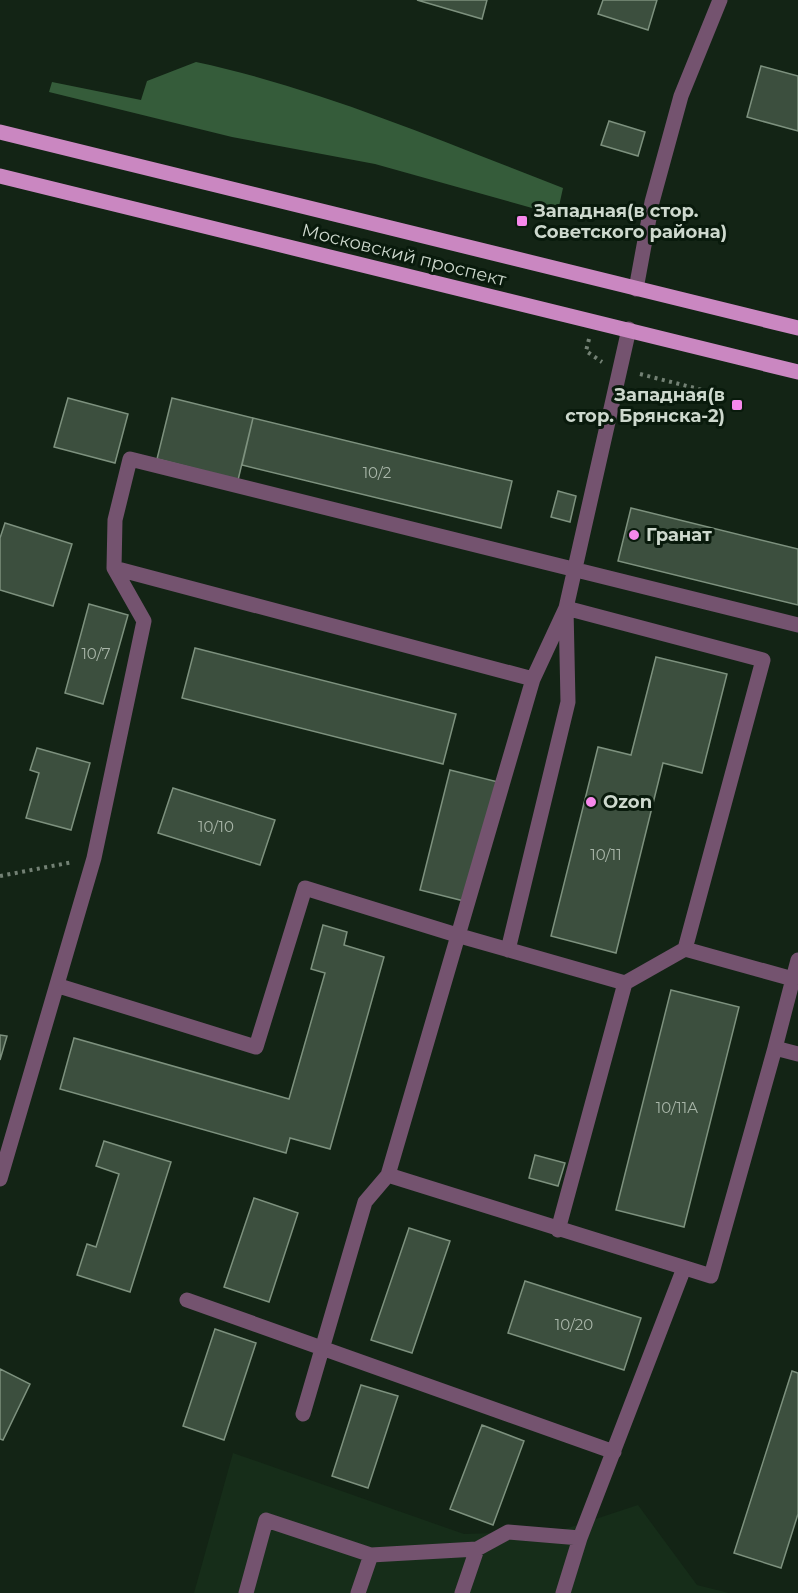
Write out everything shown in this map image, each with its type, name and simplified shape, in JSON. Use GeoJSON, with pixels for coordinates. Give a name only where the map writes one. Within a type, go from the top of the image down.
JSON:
{"type":"FeatureCollection","features":[{"type":"Feature","properties":{"kind":"main road","name":"Московский проспект"},"geometry":{"type":"LineString","coordinates":[[0,132],[452,241],[798,328]]}},
{"type":"Feature","properties":{"kind":"main road","name":"Московский проспект"},"geometry":{"type":"LineString","coordinates":[[0,176],[798,372]]}},
{"type":"Feature","properties":{"kind":"street"},"geometry":{"type":"LineString","coordinates":[[636,289],[652,202],[681,96],[720,0]]}},
{"type":"Feature","properties":{"kind":"street"},"geometry":{"type":"LineString","coordinates":[[303,1414],[365,1202],[388,1175],[460,936],[533,679],[566,608],[629,330]]}},
{"type":"Feature","properties":{"kind":"street"},"geometry":{"type":"LineString","coordinates":[[0,1179],[94,858],[144,621],[114,568],[115,520],[130,459],[798,625]]}},
{"type":"Feature","properties":{"kind":"street"},"geometry":{"type":"LineString","coordinates":[[114,568],[533,679]]}},
{"type":"Feature","properties":{"kind":"street"},"geometry":{"type":"LineString","coordinates":[[566,608],[763,660],[685,949]]}},
{"type":"Feature","properties":{"kind":"street"},"geometry":{"type":"LineString","coordinates":[[507,950],[568,702],[566,608]]}},
{"type":"Feature","properties":{"kind":"street"},"geometry":{"type":"LineString","coordinates":[[58,986],[256,1047],[305,888],[507,950],[625,983],[685,949],[793,979]]}},
{"type":"Feature","properties":{"kind":"street"},"geometry":{"type":"LineString","coordinates":[[388,1175],[711,1276],[798,960]]}},
{"type":"Feature","properties":{"kind":"street"},"geometry":{"type":"LineString","coordinates":[[558,1230],[625,983]]}},
{"type":"Feature","properties":{"kind":"street"},"geometry":{"type":"LineString","coordinates":[[775,1048],[798,1054]]}},
{"type":"Feature","properties":{"kind":"street"},"geometry":{"type":"LineString","coordinates":[[563,1593],[580,1538],[684,1268]]}},
{"type":"Feature","properties":{"kind":"street"},"geometry":{"type":"LineString","coordinates":[[187,1300],[614,1452]]}},
{"type":"Feature","properties":{"kind":"street"},"geometry":{"type":"LineString","coordinates":[[246,1593],[266,1520],[371,1555],[477,1549],[508,1532],[580,1538]]}},
{"type":"Feature","properties":{"kind":"street"},"geometry":{"type":"LineString","coordinates":[[462,1593],[477,1549]]}},
{"type":"Feature","properties":{"kind":"street"},"geometry":{"type":"LineString","coordinates":[[358,1593],[371,1555]]}},
{"type":"Feature","properties":{"kind":"path"},"geometry":{"type":"LineString","coordinates":[[0,876],[94,858]]}},
{"type":"Feature","properties":{"kind":"shaded area"},"geometry":{"type":"Polygon","coordinates":[[[196,62],[243,73],[336,102],[563,188],[557,215],[375,164],[232,137],[49,92],[52,82],[141,100],[147,81],[196,62]]]}},
{"type":"Feature","properties":{"kind":"shaded area"},"geometry":{"type":"Polygon","coordinates":[[[233,1453],[464,1534],[559,1531],[638,1505],[697,1585],[729,1593],[194,1593],[233,1453]]]}},
{"type":"Feature","properties":{"kind":"building"},"geometry":{"type":"Polygon","coordinates":[[[417,0],[487,0],[482,19],[417,0]]]}},
{"type":"Feature","properties":{"kind":"building"},"geometry":{"type":"Polygon","coordinates":[[[603,0],[657,0],[648,30],[598,14],[603,0]]]}},
{"type":"Feature","properties":{"kind":"building"},"geometry":{"type":"Polygon","coordinates":[[[761,66],[798,76],[798,131],[747,117],[761,66]]]}},
{"type":"Feature","properties":{"kind":"building"},"geometry":{"type":"Polygon","coordinates":[[[609,121],[645,132],[638,156],[601,145],[609,121]]]}},
{"type":"Feature","properties":{"kind":"building"},"geometry":{"type":"Polygon","coordinates":[[[68,398],[128,414],[115,463],[54,447],[68,398]]]}},
{"type":"Feature","properties":{"kind":"building"},"geometry":{"type":"Polygon","coordinates":[[[172,398],[253,418],[238,480],[157,459],[172,398]]]}},
{"type":"Feature","properties":{"kind":"building"},"geometry":{"type":"Polygon","coordinates":[[[253,418],[512,481],[501,528],[242,465],[253,418]]]}},
{"type":"Feature","properties":{"kind":"building"},"geometry":{"type":"Polygon","coordinates":[[[558,491],[576,496],[570,522],[551,517],[558,491]]]}},
{"type":"Feature","properties":{"kind":"building"},"geometry":{"type":"Polygon","coordinates":[[[631,508],[798,549],[798,605],[618,561],[631,508]]]}},
{"type":"Feature","properties":{"kind":"building"},"geometry":{"type":"Polygon","coordinates":[[[5,523],[72,544],[53,606],[0,590],[0,538],[5,523]]]}},
{"type":"Feature","properties":{"kind":"building"},"geometry":{"type":"Polygon","coordinates":[[[89,604],[128,615],[103,704],[65,693],[89,604]]]}},
{"type":"Feature","properties":{"kind":"building"},"geometry":{"type":"Polygon","coordinates":[[[195,648],[456,714],[443,764],[182,698],[195,648]]]}},
{"type":"Feature","properties":{"kind":"building"},"geometry":{"type":"Polygon","coordinates":[[[656,657],[727,674],[702,773],[663,763],[616,953],[551,936],[598,747],[631,755],[656,657]]]}},
{"type":"Feature","properties":{"kind":"building"},"geometry":{"type":"Polygon","coordinates":[[[37,748],[90,763],[71,830],[26,818],[39,773],[30,770],[37,748]]]}},
{"type":"Feature","properties":{"kind":"building"},"geometry":{"type":"Polygon","coordinates":[[[450,770],[498,782],[468,902],[420,890],[450,770]]]}},
{"type":"Feature","properties":{"kind":"building"},"geometry":{"type":"Polygon","coordinates":[[[173,788],[275,820],[260,865],[158,833],[173,788]]]}},
{"type":"Feature","properties":{"kind":"building"},"geometry":{"type":"Polygon","coordinates":[[[323,925],[347,932],[344,945],[384,957],[330,1149],[290,1138],[286,1153],[60,1089],[74,1038],[289,1099],[325,973],[311,969],[323,925]]]}},
{"type":"Feature","properties":{"kind":"building"},"geometry":{"type":"Polygon","coordinates":[[[671,990],[739,1007],[684,1227],[616,1210],[671,990]]]}},
{"type":"Feature","properties":{"kind":"building"},"geometry":{"type":"Polygon","coordinates":[[[0,1035],[7,1036],[0,1060],[0,1035]]]}},
{"type":"Feature","properties":{"kind":"building"},"geometry":{"type":"Polygon","coordinates":[[[104,1141],[171,1162],[130,1292],[77,1275],[87,1244],[96,1247],[119,1174],[96,1166],[104,1141]]]}},
{"type":"Feature","properties":{"kind":"building"},"geometry":{"type":"Polygon","coordinates":[[[535,1155],[565,1163],[558,1186],[529,1178],[535,1155]]]}},
{"type":"Feature","properties":{"kind":"building"},"geometry":{"type":"Polygon","coordinates":[[[254,1198],[298,1213],[269,1302],[224,1287],[254,1198]]]}},
{"type":"Feature","properties":{"kind":"building"},"geometry":{"type":"Polygon","coordinates":[[[409,1228],[450,1241],[412,1353],[371,1340],[409,1228]]]}},
{"type":"Feature","properties":{"kind":"building"},"geometry":{"type":"Polygon","coordinates":[[[525,1281],[641,1318],[624,1370],[508,1333],[525,1281]]]}},
{"type":"Feature","properties":{"kind":"building"},"geometry":{"type":"Polygon","coordinates":[[[215,1329],[256,1343],[224,1440],[183,1426],[215,1329]]]}},
{"type":"Feature","properties":{"kind":"building"},"geometry":{"type":"Polygon","coordinates":[[[0,1369],[30,1384],[3,1440],[0,1439],[0,1369]]]}},
{"type":"Feature","properties":{"kind":"building"},"geometry":{"type":"Polygon","coordinates":[[[792,1371],[798,1373],[798,1514],[781,1568],[734,1553],[792,1371]]]}},
{"type":"Feature","properties":{"kind":"building"},"geometry":{"type":"Polygon","coordinates":[[[361,1385],[398,1396],[368,1488],[332,1476],[361,1385]]]}},
{"type":"Feature","properties":{"kind":"building"},"geometry":{"type":"Polygon","coordinates":[[[482,1425],[524,1441],[493,1525],[450,1509],[482,1425]]]}},
{"type":"Feature","properties":{"kind":"place","name":"Западная(в стор. Советского района)"},"geometry":{"type":"Point","coordinates":[522,221]}},
{"type":"Feature","properties":{"kind":"place","name":"Западная(в стор. Брянска-2)"},"geometry":{"type":"Point","coordinates":[737,405]}},
{"type":"Feature","properties":{"kind":"place","name":"Гранат"},"geometry":{"type":"Point","coordinates":[634,535]}},
{"type":"Feature","properties":{"kind":"place","name":"Ozon"},"geometry":{"type":"Point","coordinates":[591,802]}}]}
